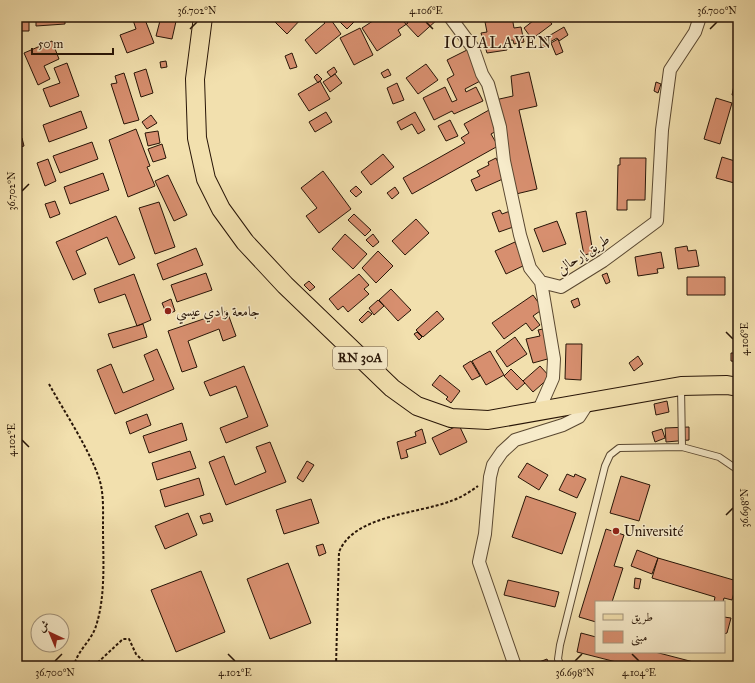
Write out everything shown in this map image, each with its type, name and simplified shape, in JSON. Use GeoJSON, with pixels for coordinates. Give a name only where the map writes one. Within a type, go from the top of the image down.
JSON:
{"type":"FeatureCollection","features":[{"type":"Feature","properties":{"kind":"main road","name":"RN 30A"},"geometry":{"type":"LineString","coordinates":[[203,17],[195,79],[197,138],[206,180],[221,209],[245,242],[285,285],[386,383],[417,406],[451,418],[488,420],[681,386],[727,385],[738,387]]}},
{"type":"Feature","properties":{"kind":"street","name":"طريق إرحالن"},"geometry":{"type":"LineString","coordinates":[[450,17],[473,48],[482,74],[488,84],[500,127],[504,161],[520,235],[530,268],[541,282],[561,287],[604,261],[657,221],[662,130],[670,70],[695,32],[700,17]]}},
{"type":"Feature","properties":{"kind":"street"},"geometry":{"type":"LineString","coordinates":[[538,412],[553,378],[554,360],[541,282]]}},
{"type":"Feature","properties":{"kind":"street"},"geometry":{"type":"LineString","coordinates":[[515,666],[479,562],[485,534],[490,477],[493,465],[516,440],[563,425],[579,418],[588,403]]}},
{"type":"Feature","properties":{"kind":"lane"},"geometry":{"type":"LineString","coordinates":[[681,386],[682,447]]}},
{"type":"Feature","properties":{"kind":"lane"},"geometry":{"type":"LineString","coordinates":[[561,666],[558,659],[560,645],[605,466],[610,455],[619,448],[682,447],[719,458],[738,470]]}},
{"type":"Feature","properties":{"kind":"path"},"geometry":{"type":"LineString","coordinates":[[49,384],[94,465],[100,480],[102,502],[103,574],[100,609],[96,628],[85,643],[74,666]]}},
{"type":"Feature","properties":{"kind":"path"},"geometry":{"type":"LineString","coordinates":[[336,666],[339,552],[342,543],[351,534],[365,527],[389,518],[451,501],[472,490],[490,477]]}},
{"type":"Feature","properties":{"kind":"path"},"geometry":{"type":"LineString","coordinates":[[94,666],[123,639],[129,639],[136,654],[148,666]]}},
{"type":"Feature","properties":{"kind":"building"},"geometry":{"type":"Polygon","coordinates":[[[17,17],[29,17],[29,31],[17,31],[17,17]]]}},
{"type":"Feature","properties":{"kind":"building"},"geometry":{"type":"Polygon","coordinates":[[[36,17],[65,17],[65,24],[36,26],[36,17]]]}},
{"type":"Feature","properties":{"kind":"building"},"geometry":{"type":"Polygon","coordinates":[[[132,17],[144,17],[154,43],[127,53],[120,35],[136,29],[132,17]]]}},
{"type":"Feature","properties":{"kind":"building"},"geometry":{"type":"Polygon","coordinates":[[[161,17],[177,17],[172,39],[156,36],[161,17]]]}},
{"type":"Feature","properties":{"kind":"building"},"geometry":{"type":"Polygon","coordinates":[[[278,17],[303,17],[287,34],[274,21],[278,17]]]}},
{"type":"Feature","properties":{"kind":"building"},"geometry":{"type":"Polygon","coordinates":[[[320,17],[329,17],[341,34],[316,54],[305,40],[325,23],[320,17]]]}},
{"type":"Feature","properties":{"kind":"building"},"geometry":{"type":"Polygon","coordinates":[[[342,17],[359,17],[347,29],[339,21],[342,17]]]}},
{"type":"Feature","properties":{"kind":"building"},"geometry":{"type":"Polygon","coordinates":[[[379,17],[404,17],[408,23],[398,30],[401,35],[377,51],[362,28],[379,17]]]}},
{"type":"Feature","properties":{"kind":"building"},"geometry":{"type":"Polygon","coordinates":[[[408,17],[436,17],[438,19],[418,37],[403,21],[408,17]]]}},
{"type":"Feature","properties":{"kind":"building"},"geometry":{"type":"Polygon","coordinates":[[[466,17],[485,17],[466,20],[466,17]]]}},
{"type":"Feature","properties":{"kind":"building"},"geometry":{"type":"Polygon","coordinates":[[[512,17],[514,28],[521,27],[524,42],[514,44],[513,40],[505,41],[507,50],[487,53],[481,33],[487,32],[485,22],[512,17]]]}},
{"type":"Feature","properties":{"kind":"building"},"geometry":{"type":"Polygon","coordinates":[[[538,17],[546,17],[552,24],[532,39],[524,28],[538,17]]]}},
{"type":"Feature","properties":{"kind":"building"},"geometry":{"type":"Polygon","coordinates":[[[564,27],[568,35],[559,41],[557,38],[550,42],[547,37],[564,27]]]}},
{"type":"Feature","properties":{"kind":"building"},"geometry":{"type":"Polygon","coordinates":[[[360,28],[373,55],[354,65],[340,38],[360,28]]]}},
{"type":"Feature","properties":{"kind":"building"},"geometry":{"type":"Polygon","coordinates":[[[545,37],[548,45],[543,47],[540,39],[545,37]]]}},
{"type":"Feature","properties":{"kind":"building"},"geometry":{"type":"Polygon","coordinates":[[[558,39],[563,52],[556,55],[551,43],[558,39]]]}},
{"type":"Feature","properties":{"kind":"building"},"geometry":{"type":"Polygon","coordinates":[[[52,41],[59,59],[44,66],[50,79],[38,85],[24,53],[52,41]]]}},
{"type":"Feature","properties":{"kind":"building"},"geometry":{"type":"Polygon","coordinates":[[[469,49],[484,79],[465,89],[466,92],[476,87],[483,101],[454,114],[452,111],[434,120],[423,98],[445,87],[452,102],[457,100],[447,79],[454,75],[447,60],[469,49]]]}},
{"type":"Feature","properties":{"kind":"building"},"geometry":{"type":"Polygon","coordinates":[[[292,53],[297,67],[290,69],[285,56],[292,53]]]}},
{"type":"Feature","properties":{"kind":"building"},"geometry":{"type":"Polygon","coordinates":[[[166,61],[167,67],[161,68],[160,62],[166,61]]]}},
{"type":"Feature","properties":{"kind":"building"},"geometry":{"type":"Polygon","coordinates":[[[67,63],[79,96],[50,107],[43,89],[60,83],[54,68],[67,63]]]}},
{"type":"Feature","properties":{"kind":"building"},"geometry":{"type":"Polygon","coordinates":[[[426,64],[438,80],[418,94],[406,78],[426,64]]]}},
{"type":"Feature","properties":{"kind":"building"},"geometry":{"type":"Polygon","coordinates":[[[334,67],[337,72],[331,77],[327,72],[334,67]]]}},
{"type":"Feature","properties":{"kind":"building"},"geometry":{"type":"Polygon","coordinates":[[[146,69],[153,93],[141,97],[134,73],[146,69]]]}},
{"type":"Feature","properties":{"kind":"building"},"geometry":{"type":"Polygon","coordinates":[[[388,69],[391,75],[384,78],[381,73],[388,69]]]}},
{"type":"Feature","properties":{"kind":"building"},"geometry":{"type":"Polygon","coordinates":[[[529,72],[537,106],[519,110],[537,189],[516,194],[495,100],[513,96],[511,76],[529,72]]]}},
{"type":"Feature","properties":{"kind":"building"},"geometry":{"type":"Polygon","coordinates":[[[124,73],[139,120],[124,124],[111,84],[117,83],[115,76],[124,73]]]}},
{"type":"Feature","properties":{"kind":"building"},"geometry":{"type":"Polygon","coordinates":[[[317,74],[322,79],[318,83],[314,77],[317,74]]]}},
{"type":"Feature","properties":{"kind":"building"},"geometry":{"type":"Polygon","coordinates":[[[335,74],[342,83],[330,92],[323,82],[335,74]]]}},
{"type":"Feature","properties":{"kind":"building"},"geometry":{"type":"Polygon","coordinates":[[[736,76],[738,76],[738,96],[732,95],[736,76]]]}},
{"type":"Feature","properties":{"kind":"building"},"geometry":{"type":"Polygon","coordinates":[[[320,81],[330,99],[309,111],[298,94],[320,81]]]}},
{"type":"Feature","properties":{"kind":"building"},"geometry":{"type":"Polygon","coordinates":[[[656,82],[661,84],[658,93],[654,91],[656,82]]]}},
{"type":"Feature","properties":{"kind":"building"},"geometry":{"type":"Polygon","coordinates":[[[397,83],[404,100],[393,104],[387,88],[397,83]]]}},
{"type":"Feature","properties":{"kind":"building"},"geometry":{"type":"Polygon","coordinates":[[[716,98],[732,103],[720,144],[704,139],[716,98]]]}},
{"type":"Feature","properties":{"kind":"building"},"geometry":{"type":"Polygon","coordinates":[[[489,110],[500,129],[491,134],[498,146],[412,194],[403,178],[465,143],[461,138],[469,133],[464,124],[489,110]]]}},
{"type":"Feature","properties":{"kind":"building"},"geometry":{"type":"Polygon","coordinates":[[[81,111],[87,128],[49,142],[43,125],[81,111]]]}},
{"type":"Feature","properties":{"kind":"building"},"geometry":{"type":"Polygon","coordinates":[[[326,112],[332,122],[315,132],[309,122],[326,112]]]}},
{"type":"Feature","properties":{"kind":"building"},"geometry":{"type":"Polygon","coordinates":[[[415,112],[425,130],[418,134],[412,124],[401,130],[397,122],[415,112]]]}},
{"type":"Feature","properties":{"kind":"building"},"geometry":{"type":"Polygon","coordinates":[[[151,115],[157,123],[147,129],[142,122],[151,115]]]}},
{"type":"Feature","properties":{"kind":"building"},"geometry":{"type":"Polygon","coordinates":[[[450,120],[458,136],[446,141],[438,126],[450,120]]]}},
{"type":"Feature","properties":{"kind":"building"},"geometry":{"type":"Polygon","coordinates":[[[136,129],[150,166],[147,167],[155,186],[128,197],[109,140],[136,129]]]}},
{"type":"Feature","properties":{"kind":"building"},"geometry":{"type":"Polygon","coordinates":[[[158,131],[160,143],[148,146],[145,133],[158,131]]]}},
{"type":"Feature","properties":{"kind":"building"},"geometry":{"type":"Polygon","coordinates":[[[22,138],[24,146],[17,148],[17,139],[22,138]]]}},
{"type":"Feature","properties":{"kind":"building"},"geometry":{"type":"Polygon","coordinates":[[[92,142],[98,159],[60,173],[53,156],[92,142]]]}},
{"type":"Feature","properties":{"kind":"building"},"geometry":{"type":"Polygon","coordinates":[[[162,144],[166,158],[153,162],[148,149],[162,144]]]}},
{"type":"Feature","properties":{"kind":"building"},"geometry":{"type":"Polygon","coordinates":[[[383,154],[394,167],[371,185],[361,172],[383,154]]]}},
{"type":"Feature","properties":{"kind":"building"},"geometry":{"type":"Polygon","coordinates":[[[722,157],[738,162],[738,184],[716,178],[722,157]]]}},
{"type":"Feature","properties":{"kind":"building"},"geometry":{"type":"Polygon","coordinates":[[[496,158],[505,178],[476,191],[471,180],[480,176],[477,171],[489,165],[488,162],[496,158]]]}},
{"type":"Feature","properties":{"kind":"building"},"geometry":{"type":"Polygon","coordinates":[[[620,158],[646,158],[645,200],[627,200],[627,210],[617,210],[618,165],[620,165],[620,158]]]}},
{"type":"Feature","properties":{"kind":"building"},"geometry":{"type":"Polygon","coordinates":[[[48,159],[56,181],[45,186],[37,163],[48,159]]]}},
{"type":"Feature","properties":{"kind":"building"},"geometry":{"type":"Polygon","coordinates":[[[323,171],[351,209],[319,233],[306,216],[317,208],[301,188],[323,171]]]}},
{"type":"Feature","properties":{"kind":"building"},"geometry":{"type":"Polygon","coordinates":[[[103,173],[109,190],[70,204],[64,187],[103,173]]]}},
{"type":"Feature","properties":{"kind":"building"},"geometry":{"type":"Polygon","coordinates":[[[168,175],[187,215],[174,221],[155,181],[168,175]]]}},
{"type":"Feature","properties":{"kind":"building"},"geometry":{"type":"Polygon","coordinates":[[[356,186],[362,192],[356,197],[350,191],[356,186]]]}},
{"type":"Feature","properties":{"kind":"building"},"geometry":{"type":"Polygon","coordinates":[[[395,187],[399,193],[392,199],[387,193],[395,187]]]}},
{"type":"Feature","properties":{"kind":"building"},"geometry":{"type":"Polygon","coordinates":[[[55,201],[60,214],[50,218],[45,204],[55,201]]]}},
{"type":"Feature","properties":{"kind":"building"},"geometry":{"type":"Polygon","coordinates":[[[159,202],[175,247],[155,254],[139,208],[159,202]]]}},
{"type":"Feature","properties":{"kind":"building"},"geometry":{"type":"Polygon","coordinates":[[[500,210],[502,214],[510,211],[516,226],[499,232],[492,213],[500,210]]]}},
{"type":"Feature","properties":{"kind":"building"},"geometry":{"type":"Polygon","coordinates":[[[586,211],[593,253],[584,255],[576,213],[586,211]]]}},
{"type":"Feature","properties":{"kind":"building"},"geometry":{"type":"Polygon","coordinates":[[[354,214],[371,230],[365,236],[348,220],[354,214]]]}},
{"type":"Feature","properties":{"kind":"building"},"geometry":{"type":"Polygon","coordinates":[[[116,216],[135,258],[119,265],[107,237],[76,251],[86,274],[73,280],[56,242],[116,216]]]}},
{"type":"Feature","properties":{"kind":"building"},"geometry":{"type":"Polygon","coordinates":[[[416,219],[429,233],[405,255],[392,241],[416,219]]]}},
{"type":"Feature","properties":{"kind":"building"},"geometry":{"type":"Polygon","coordinates":[[[557,221],[566,244],[543,252],[534,229],[557,221]]]}},
{"type":"Feature","properties":{"kind":"building"},"geometry":{"type":"Polygon","coordinates":[[[345,234],[367,254],[353,269],[332,249],[345,234]]]}},
{"type":"Feature","properties":{"kind":"building"},"geometry":{"type":"Polygon","coordinates":[[[373,234],[379,242],[373,247],[366,240],[373,234]]]}},
{"type":"Feature","properties":{"kind":"building"},"geometry":{"type":"Polygon","coordinates":[[[515,242],[525,265],[506,274],[495,251],[515,242]]]}},
{"type":"Feature","properties":{"kind":"building"},"geometry":{"type":"Polygon","coordinates":[[[687,246],[688,251],[696,250],[699,266],[678,269],[675,248],[687,246]]]}},
{"type":"Feature","properties":{"kind":"building"},"geometry":{"type":"Polygon","coordinates":[[[196,248],[203,265],[163,280],[157,264],[196,248]]]}},
{"type":"Feature","properties":{"kind":"building"},"geometry":{"type":"Polygon","coordinates":[[[378,251],[393,266],[376,283],[362,268],[378,251]]]}},
{"type":"Feature","properties":{"kind":"building"},"geometry":{"type":"Polygon","coordinates":[[[661,252],[664,268],[657,269],[658,273],[638,276],[635,257],[661,252]]]}},
{"type":"Feature","properties":{"kind":"building"},"geometry":{"type":"Polygon","coordinates":[[[206,273],[212,290],[177,302],[171,285],[206,273]]]}},
{"type":"Feature","properties":{"kind":"building"},"geometry":{"type":"Polygon","coordinates":[[[607,273],[610,282],[606,284],[602,275],[607,273]]]}},
{"type":"Feature","properties":{"kind":"building"},"geometry":{"type":"Polygon","coordinates":[[[134,274],[151,320],[137,326],[125,294],[99,303],[94,289],[134,274]]]}},
{"type":"Feature","properties":{"kind":"building"},"geometry":{"type":"Polygon","coordinates":[[[359,274],[369,285],[364,289],[369,294],[348,312],[343,306],[338,310],[329,299],[359,274]]]}},
{"type":"Feature","properties":{"kind":"building"},"geometry":{"type":"Polygon","coordinates":[[[687,277],[725,277],[725,295],[687,295],[687,277]]]}},
{"type":"Feature","properties":{"kind":"building"},"geometry":{"type":"Polygon","coordinates":[[[309,281],[315,287],[310,291],[304,285],[309,281]]]}},
{"type":"Feature","properties":{"kind":"building"},"geometry":{"type":"Polygon","coordinates":[[[391,289],[411,310],[398,321],[379,300],[391,289]]]}},
{"type":"Feature","properties":{"kind":"building"},"geometry":{"type":"Polygon","coordinates":[[[533,295],[543,309],[533,316],[540,325],[532,331],[526,323],[504,339],[492,323],[533,295]]]}},
{"type":"Feature","properties":{"kind":"building"},"geometry":{"type":"Polygon","coordinates":[[[578,298],[580,305],[574,308],[571,301],[578,298]]]}},
{"type":"Feature","properties":{"kind":"building"},"geometry":{"type":"Polygon","coordinates":[[[171,299],[175,311],[167,315],[162,303],[171,299]]]}},
{"type":"Feature","properties":{"kind":"building"},"geometry":{"type":"Polygon","coordinates":[[[378,300],[384,306],[374,315],[369,308],[378,300]]]}},
{"type":"Feature","properties":{"kind":"building"},"geometry":{"type":"Polygon","coordinates":[[[227,311],[236,336],[223,341],[219,329],[188,341],[197,367],[182,372],[168,331],[227,311]]]}},
{"type":"Feature","properties":{"kind":"building"},"geometry":{"type":"Polygon","coordinates":[[[368,311],[372,314],[362,323],[359,320],[368,311]]]}},
{"type":"Feature","properties":{"kind":"building"},"geometry":{"type":"Polygon","coordinates":[[[437,311],[444,319],[423,337],[416,330],[437,311]]]}},
{"type":"Feature","properties":{"kind":"building"},"geometry":{"type":"Polygon","coordinates":[[[143,324],[147,337],[113,348],[108,334],[143,324]]]}},
{"type":"Feature","properties":{"kind":"building"},"geometry":{"type":"Polygon","coordinates":[[[543,329],[551,358],[533,363],[526,339],[540,336],[538,330],[543,329]]]}},
{"type":"Feature","properties":{"kind":"building"},"geometry":{"type":"Polygon","coordinates":[[[417,332],[422,337],[419,340],[414,334],[417,332]]]}},
{"type":"Feature","properties":{"kind":"building"},"geometry":{"type":"Polygon","coordinates":[[[515,337],[527,354],[507,367],[496,351],[515,337]]]}},
{"type":"Feature","properties":{"kind":"building"},"geometry":{"type":"Polygon","coordinates":[[[566,344],[582,344],[581,380],[565,379],[566,344]]]}},
{"type":"Feature","properties":{"kind":"building"},"geometry":{"type":"Polygon","coordinates":[[[157,349],[174,389],[115,414],[97,370],[111,364],[123,393],[154,380],[144,355],[157,349]]]}},
{"type":"Feature","properties":{"kind":"building"},"geometry":{"type":"Polygon","coordinates":[[[490,351],[504,375],[486,385],[472,361],[490,351]]]}},
{"type":"Feature","properties":{"kind":"building"},"geometry":{"type":"Polygon","coordinates":[[[731,353],[738,353],[738,362],[731,361],[731,353]]]}},
{"type":"Feature","properties":{"kind":"building"},"geometry":{"type":"Polygon","coordinates":[[[638,356],[643,364],[634,371],[629,363],[638,356]]]}},
{"type":"Feature","properties":{"kind":"building"},"geometry":{"type":"Polygon","coordinates":[[[471,361],[480,376],[472,380],[463,366],[471,361]]]}},
{"type":"Feature","properties":{"kind":"building"},"geometry":{"type":"Polygon","coordinates":[[[244,366],[268,426],[226,443],[220,428],[248,417],[236,386],[210,396],[204,382],[244,366]]]}},
{"type":"Feature","properties":{"kind":"building"},"geometry":{"type":"Polygon","coordinates":[[[540,366],[550,377],[533,392],[523,381],[540,366]]]}},
{"type":"Feature","properties":{"kind":"building"},"geometry":{"type":"Polygon","coordinates":[[[511,369],[525,383],[517,390],[504,376],[511,369]]]}},
{"type":"Feature","properties":{"kind":"building"},"geometry":{"type":"Polygon","coordinates":[[[440,375],[460,391],[451,403],[446,399],[448,397],[432,385],[440,375]]]}},
{"type":"Feature","properties":{"kind":"building"},"geometry":{"type":"Polygon","coordinates":[[[667,401],[669,412],[656,415],[654,404],[667,401]]]}},
{"type":"Feature","properties":{"kind":"building"},"geometry":{"type":"Polygon","coordinates":[[[147,414],[151,425],[130,434],[126,422],[147,414]]]}},
{"type":"Feature","properties":{"kind":"building"},"geometry":{"type":"Polygon","coordinates":[[[182,423],[187,440],[149,453],[143,436],[182,423]]]}},
{"type":"Feature","properties":{"kind":"building"},"geometry":{"type":"Polygon","coordinates":[[[459,425],[467,442],[440,455],[432,438],[459,425]]]}},
{"type":"Feature","properties":{"kind":"building"},"geometry":{"type":"Polygon","coordinates":[[[689,427],[689,440],[666,442],[665,428],[689,427]]]}},
{"type":"Feature","properties":{"kind":"building"},"geometry":{"type":"Polygon","coordinates":[[[422,429],[426,443],[406,450],[408,457],[401,459],[397,442],[416,436],[415,432],[422,429]]]}},
{"type":"Feature","properties":{"kind":"building"},"geometry":{"type":"Polygon","coordinates":[[[662,429],[665,438],[655,442],[652,432],[662,429]]]}},
{"type":"Feature","properties":{"kind":"building"},"geometry":{"type":"Polygon","coordinates":[[[270,442],[286,482],[226,505],[209,462],[224,456],[235,485],[266,472],[256,447],[270,442]]]}},
{"type":"Feature","properties":{"kind":"building"},"geometry":{"type":"Polygon","coordinates":[[[190,451],[196,468],[157,480],[152,463],[190,451]]]}},
{"type":"Feature","properties":{"kind":"building"},"geometry":{"type":"Polygon","coordinates":[[[307,461],[314,465],[303,482],[297,478],[307,461]]]}},
{"type":"Feature","properties":{"kind":"building"},"geometry":{"type":"Polygon","coordinates":[[[527,463],[548,475],[539,490],[518,477],[527,463]]]}},
{"type":"Feature","properties":{"kind":"building"},"geometry":{"type":"Polygon","coordinates":[[[567,474],[574,477],[575,474],[586,479],[577,498],[559,490],[567,474]]]}},
{"type":"Feature","properties":{"kind":"building"},"geometry":{"type":"Polygon","coordinates":[[[621,476],[650,485],[639,521],[610,513],[621,476]]]}},
{"type":"Feature","properties":{"kind":"building"},"geometry":{"type":"Polygon","coordinates":[[[199,478],[204,495],[165,507],[160,490],[199,478]]]}},
{"type":"Feature","properties":{"kind":"building"},"geometry":{"type":"Polygon","coordinates":[[[526,496],[576,513],[562,554],[512,537],[526,496]]]}},
{"type":"Feature","properties":{"kind":"building"},"geometry":{"type":"Polygon","coordinates":[[[311,499],[319,523],[284,534],[276,510],[311,499]]]}},
{"type":"Feature","properties":{"kind":"building"},"geometry":{"type":"Polygon","coordinates":[[[188,513],[197,535],[165,549],[155,526],[188,513]]]}},
{"type":"Feature","properties":{"kind":"building"},"geometry":{"type":"Polygon","coordinates":[[[210,513],[213,521],[203,524],[200,516],[210,513]]]}},
{"type":"Feature","properties":{"kind":"building"},"geometry":{"type":"Polygon","coordinates":[[[606,529],[624,535],[614,566],[623,568],[612,601],[595,601],[595,622],[579,617],[606,529]]]}},
{"type":"Feature","properties":{"kind":"building"},"geometry":{"type":"Polygon","coordinates":[[[323,544],[326,553],[319,556],[316,546],[323,544]]]}},
{"type":"Feature","properties":{"kind":"building"},"geometry":{"type":"Polygon","coordinates":[[[637,550],[658,558],[652,574],[631,566],[637,550]]]}},
{"type":"Feature","properties":{"kind":"building"},"geometry":{"type":"Polygon","coordinates":[[[658,558],[737,581],[732,600],[724,598],[723,601],[714,601],[715,597],[652,578],[658,558]]]}},
{"type":"Feature","properties":{"kind":"building"},"geometry":{"type":"Polygon","coordinates":[[[288,563],[311,623],[270,639],[247,579],[288,563]]]}},
{"type":"Feature","properties":{"kind":"building"},"geometry":{"type":"Polygon","coordinates":[[[201,571],[225,632],[176,652],[151,590],[201,571]]]}},
{"type":"Feature","properties":{"kind":"building"},"geometry":{"type":"Polygon","coordinates":[[[635,578],[641,579],[639,589],[634,588],[635,578]]]}},
{"type":"Feature","properties":{"kind":"building"},"geometry":{"type":"Polygon","coordinates":[[[508,580],[559,592],[555,607],[504,595],[508,580]]]}},
{"type":"Feature","properties":{"kind":"building"},"geometry":{"type":"Polygon","coordinates":[[[725,617],[731,618],[727,633],[725,634],[725,617]]]}},
{"type":"Feature","properties":{"kind":"building"},"geometry":{"type":"Polygon","coordinates":[[[581,633],[595,637],[595,653],[659,653],[709,666],[632,666],[577,652],[581,633]]]}},
{"type":"Feature","properties":{"kind":"building"},"geometry":{"type":"Polygon","coordinates":[[[547,659],[550,666],[535,666],[534,664],[547,659]]]}},
{"type":"Feature","properties":{"kind":"place","name":"جامعة وادي عيسي"},"geometry":{"type":"Point","coordinates":[168,311]}},
{"type":"Feature","properties":{"kind":"place","name":"Université"},"geometry":{"type":"Point","coordinates":[616,531]}},
{"type":"Feature","properties":{"kind":"district","name":"IOUALAYEN"},"geometry":{"type":"Point","coordinates":[498,42]}}]}
